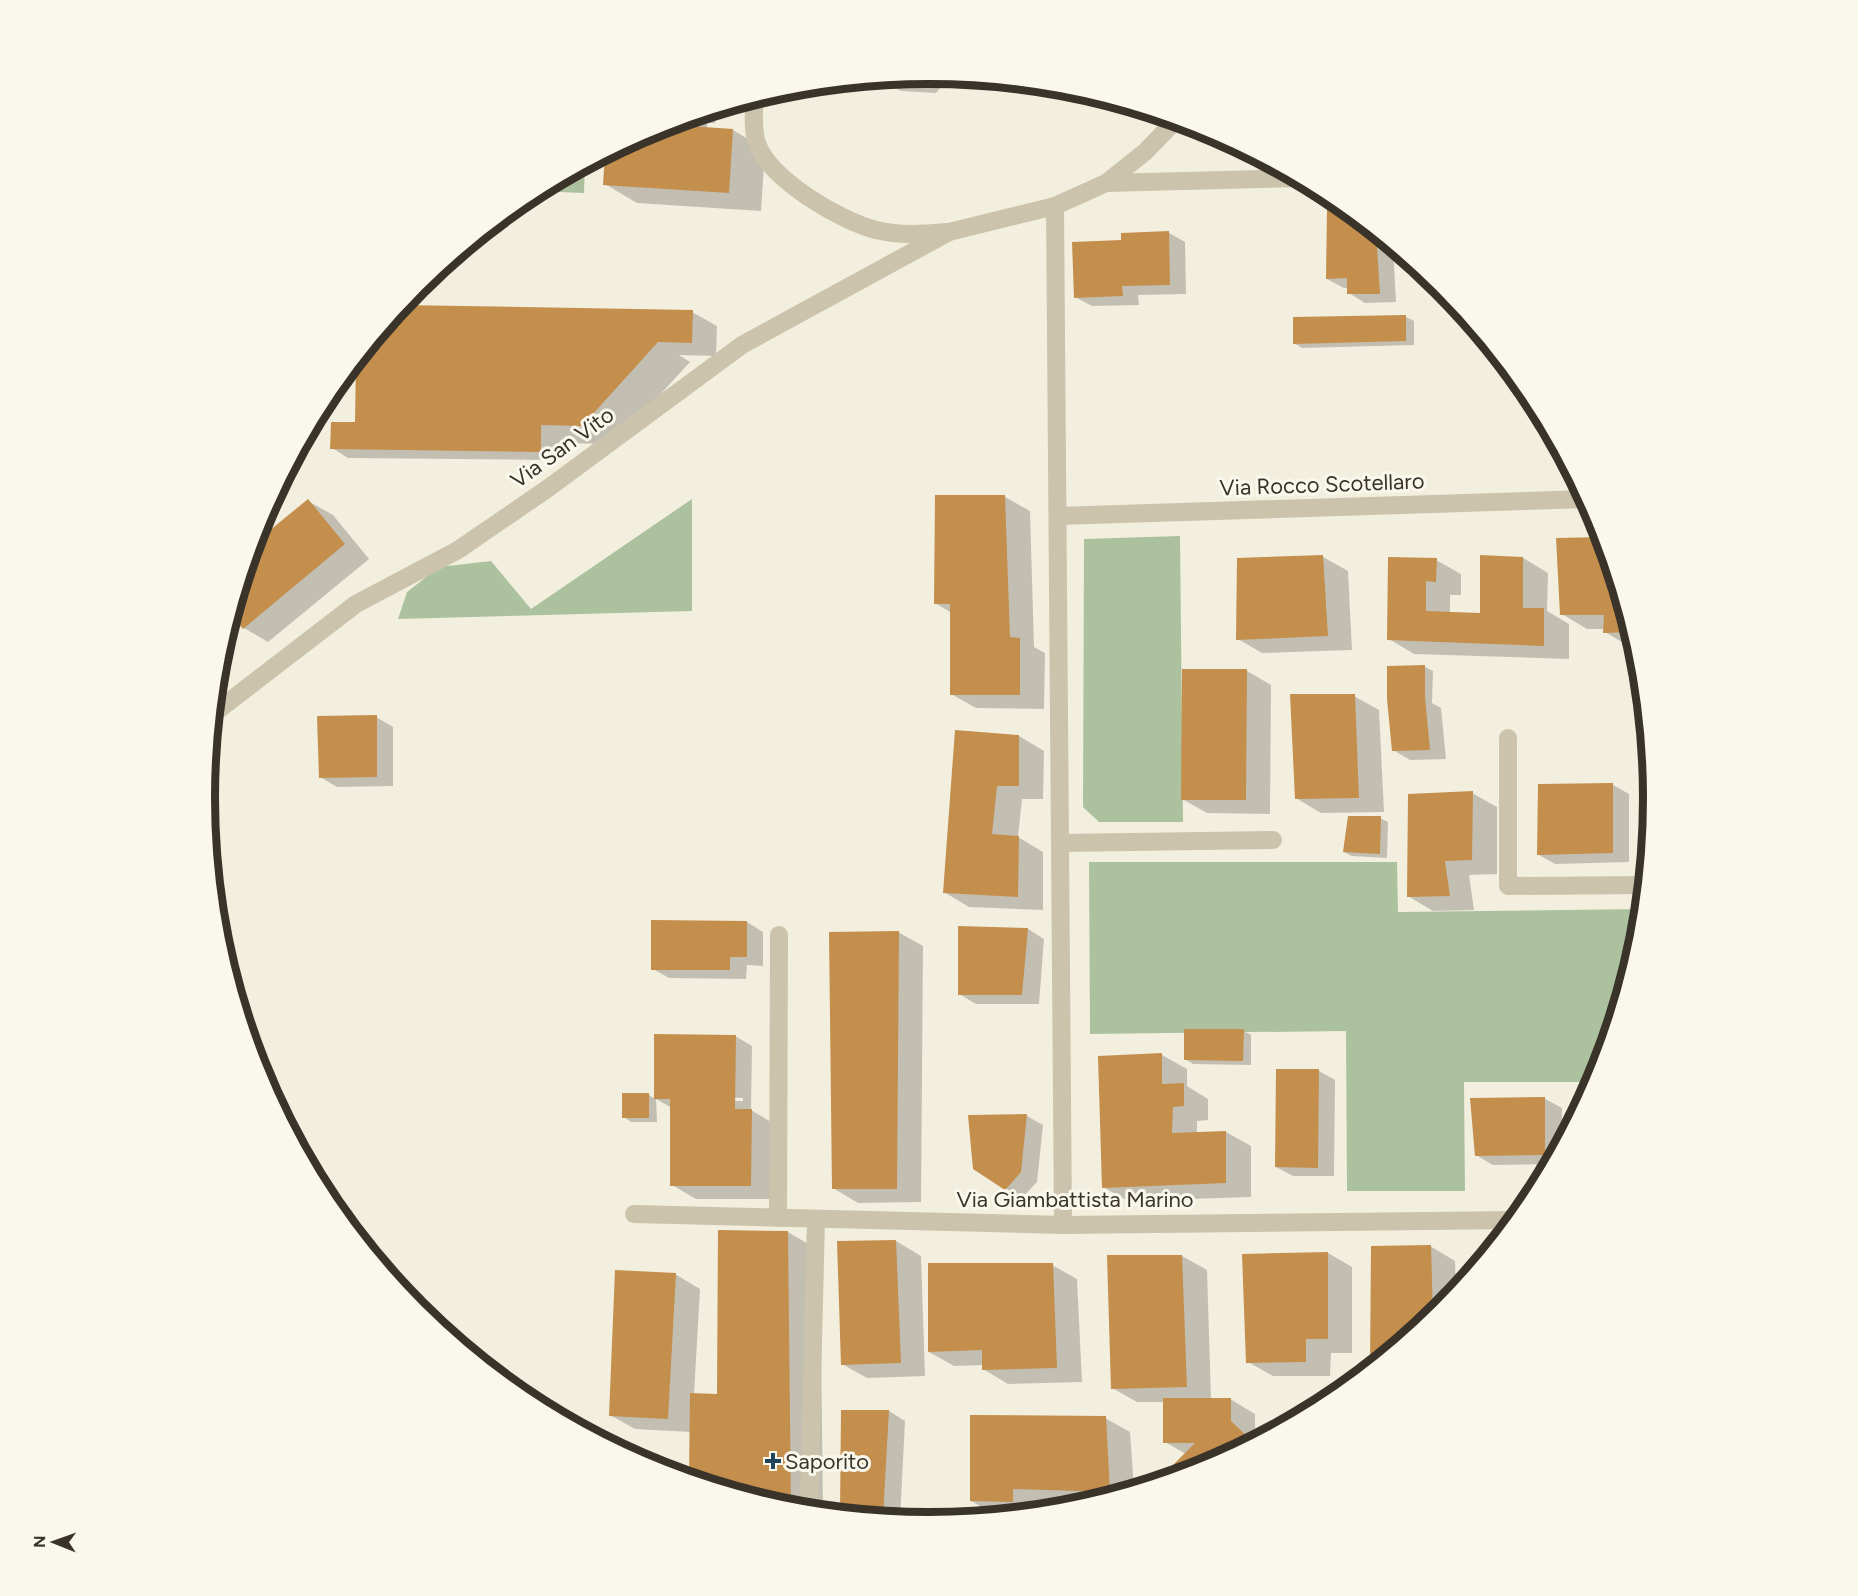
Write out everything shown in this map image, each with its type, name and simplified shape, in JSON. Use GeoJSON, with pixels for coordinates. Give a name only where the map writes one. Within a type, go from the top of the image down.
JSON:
{"type":"FeatureCollection","features":[{"type":"Feature","properties":{"kind":"street","name":"Via San Vito"},"geometry":{"type":"LineString","coordinates":[[755,106],[756,142],[768,164],[788,184],[835,213],[874,230],[910,235],[949,232],[1055,206],[1106,183],[1145,152],[1170,126]]}},
{"type":"Feature","properties":{"kind":"street"},"geometry":{"type":"LineString","coordinates":[[1106,183],[1283,178]]}},
{"type":"Feature","properties":{"kind":"street"},"geometry":{"type":"LineString","coordinates":[[1055,206],[1064,1225]]}},
{"type":"Feature","properties":{"kind":"street","name":"Via San Vito"},"geometry":{"type":"LineString","coordinates":[[221,708],[356,604],[458,550],[547,489],[742,345],[949,232]]}},
{"type":"Feature","properties":{"kind":"street","name":"Via Rocco Scotellaro"},"geometry":{"type":"LineString","coordinates":[[1058,516],[1577,499]]}},
{"type":"Feature","properties":{"kind":"street"},"geometry":{"type":"LineString","coordinates":[[1508,738],[1508,886],[1638,885]]}},
{"type":"Feature","properties":{"kind":"street"},"geometry":{"type":"LineString","coordinates":[[1060,843],[1273,840]]}},
{"type":"Feature","properties":{"kind":"street"},"geometry":{"type":"LineString","coordinates":[[777,1218],[779,934]]}},
{"type":"Feature","properties":{"kind":"street","name":"Via Giambattista Marino"},"geometry":{"type":"LineString","coordinates":[[634,1214],[1064,1225],[1504,1220]]}},
{"type":"Feature","properties":{"kind":"street"},"geometry":{"type":"LineString","coordinates":[[809,1501],[816,1219]]}},
{"type":"Feature","properties":{"kind":"green space"},"geometry":{"type":"Polygon","coordinates":[[[585,173],[584,193],[552,192],[585,173]]]}},
{"type":"Feature","properties":{"kind":"green space"},"geometry":{"type":"Polygon","coordinates":[[[692,499],[692,611],[398,619],[407,592],[439,567],[491,561],[531,609],[692,499]]]}},
{"type":"Feature","properties":{"kind":"green space"},"geometry":{"type":"Polygon","coordinates":[[[1180,536],[1183,822],[1099,822],[1083,807],[1084,539],[1180,536]]]}},
{"type":"Feature","properties":{"kind":"green space"},"geometry":{"type":"Polygon","coordinates":[[[1089,862],[1397,862],[1398,912],[1634,909],[1619,983],[1605,1028],[1584,1082],[1464,1082],[1465,1191],[1347,1191],[1346,1031],[1090,1034],[1089,862]]]}},
{"type":"Feature","properties":{"kind":"building"},"geometry":{"type":"Polygon","coordinates":[[[688,126],[733,129],[729,193],[603,185],[604,163],[656,138],[688,126]]]}},
{"type":"Feature","properties":{"kind":"building"},"geometry":{"type":"Polygon","coordinates":[[[1327,208],[1331,208],[1377,242],[1380,294],[1347,294],[1347,278],[1326,279],[1327,208]]]}},
{"type":"Feature","properties":{"kind":"building"},"geometry":{"type":"Polygon","coordinates":[[[1169,231],[1170,285],[1122,286],[1123,296],[1074,298],[1072,242],[1121,240],[1121,233],[1169,231]]]}},
{"type":"Feature","properties":{"kind":"building"},"geometry":{"type":"Polygon","coordinates":[[[413,305],[693,310],[692,343],[658,342],[582,426],[541,425],[541,452],[330,449],[331,422],[355,422],[356,373],[413,305]]]}},
{"type":"Feature","properties":{"kind":"building"},"geometry":{"type":"Polygon","coordinates":[[[1406,315],[1406,341],[1293,344],[1293,317],[1406,315]]]}},
{"type":"Feature","properties":{"kind":"building"},"geometry":{"type":"Polygon","coordinates":[[[935,495],[1005,495],[1010,637],[1020,638],[1020,695],[950,695],[950,604],[934,604],[935,495]]]}},
{"type":"Feature","properties":{"kind":"building"},"geometry":{"type":"Polygon","coordinates":[[[308,499],[345,544],[243,629],[237,622],[239,613],[266,534],[308,499]]]}},
{"type":"Feature","properties":{"kind":"building"},"geometry":{"type":"Polygon","coordinates":[[[1594,537],[1623,632],[1603,633],[1604,615],[1560,615],[1556,538],[1594,537]]]}},
{"type":"Feature","properties":{"kind":"building"},"geometry":{"type":"Polygon","coordinates":[[[1323,555],[1328,636],[1236,640],[1237,558],[1323,555]]]}},
{"type":"Feature","properties":{"kind":"building"},"geometry":{"type":"Polygon","coordinates":[[[1480,555],[1523,557],[1523,608],[1544,608],[1544,646],[1387,640],[1388,557],[1437,558],[1436,582],[1426,581],[1426,611],[1480,613],[1480,555]]]}},
{"type":"Feature","properties":{"kind":"building"},"geometry":{"type":"Polygon","coordinates":[[[1425,665],[1425,697],[1430,750],[1392,751],[1387,699],[1387,666],[1425,665]]]}},
{"type":"Feature","properties":{"kind":"building"},"geometry":{"type":"Polygon","coordinates":[[[1182,669],[1247,669],[1246,800],[1181,800],[1182,669]]]}},
{"type":"Feature","properties":{"kind":"building"},"geometry":{"type":"Polygon","coordinates":[[[1290,694],[1355,694],[1359,798],[1295,799],[1290,694]]]}},
{"type":"Feature","properties":{"kind":"building"},"geometry":{"type":"Polygon","coordinates":[[[377,715],[377,777],[319,778],[317,716],[377,715]]]}},
{"type":"Feature","properties":{"kind":"building"},"geometry":{"type":"Polygon","coordinates":[[[955,730],[1019,735],[1019,786],[997,786],[992,834],[1019,836],[1018,897],[943,893],[955,730]]]}},
{"type":"Feature","properties":{"kind":"building"},"geometry":{"type":"Polygon","coordinates":[[[1613,783],[1613,853],[1537,855],[1538,784],[1613,783]]]}},
{"type":"Feature","properties":{"kind":"building"},"geometry":{"type":"Polygon","coordinates":[[[1473,791],[1472,860],[1445,861],[1450,896],[1407,897],[1408,794],[1473,791]]]}},
{"type":"Feature","properties":{"kind":"building"},"geometry":{"type":"Polygon","coordinates":[[[1348,816],[1381,816],[1380,854],[1343,852],[1348,816]]]}},
{"type":"Feature","properties":{"kind":"building"},"geometry":{"type":"Polygon","coordinates":[[[651,920],[747,921],[747,957],[730,957],[730,970],[651,970],[651,920]]]}},
{"type":"Feature","properties":{"kind":"building"},"geometry":{"type":"Polygon","coordinates":[[[958,926],[1028,928],[1022,995],[958,995],[958,926]]]}},
{"type":"Feature","properties":{"kind":"building"},"geometry":{"type":"Polygon","coordinates":[[[899,931],[897,1189],[832,1189],[829,932],[899,931]]]}},
{"type":"Feature","properties":{"kind":"building"},"geometry":{"type":"Polygon","coordinates":[[[1184,1029],[1244,1029],[1243,1061],[1184,1060],[1184,1029]]]}},
{"type":"Feature","properties":{"kind":"building"},"geometry":{"type":"Polygon","coordinates":[[[654,1034],[736,1035],[735,1109],[752,1109],[751,1186],[670,1186],[670,1099],[654,1099],[654,1034]]]}},
{"type":"Feature","properties":{"kind":"building"},"geometry":{"type":"Polygon","coordinates":[[[1162,1053],[1162,1084],[1184,1083],[1184,1106],[1173,1107],[1172,1133],[1226,1131],[1226,1183],[1102,1188],[1098,1056],[1162,1053]]]}},
{"type":"Feature","properties":{"kind":"building"},"geometry":{"type":"Polygon","coordinates":[[[1276,1069],[1319,1069],[1318,1168],[1275,1167],[1276,1069]]]}},
{"type":"Feature","properties":{"kind":"building"},"geometry":{"type":"Polygon","coordinates":[[[622,1093],[649,1093],[649,1118],[622,1118],[622,1093]]]}},
{"type":"Feature","properties":{"kind":"building"},"geometry":{"type":"Polygon","coordinates":[[[1545,1097],[1545,1155],[1475,1156],[1470,1098],[1545,1097]]]}},
{"type":"Feature","properties":{"kind":"building"},"geometry":{"type":"Polygon","coordinates":[[[1027,1114],[1021,1172],[1005,1190],[973,1169],[968,1115],[1027,1114]]]}},
{"type":"Feature","properties":{"kind":"building"},"geometry":{"type":"Polygon","coordinates":[[[718,1230],[788,1231],[791,1498],[744,1488],[689,1470],[690,1393],[717,1394],[718,1230]]]}},
{"type":"Feature","properties":{"kind":"building"},"geometry":{"type":"Polygon","coordinates":[[[896,1240],[901,1363],[841,1365],[837,1241],[896,1240]]]}},
{"type":"Feature","properties":{"kind":"building"},"geometry":{"type":"Polygon","coordinates":[[[1431,1245],[1433,1304],[1370,1359],[1371,1246],[1431,1245]]]}},
{"type":"Feature","properties":{"kind":"building"},"geometry":{"type":"Polygon","coordinates":[[[1328,1252],[1328,1339],[1306,1339],[1306,1362],[1246,1363],[1242,1254],[1328,1252]]]}},
{"type":"Feature","properties":{"kind":"building"},"geometry":{"type":"Polygon","coordinates":[[[1107,1255],[1182,1255],[1187,1387],[1111,1389],[1107,1255]]]}},
{"type":"Feature","properties":{"kind":"building"},"geometry":{"type":"Polygon","coordinates":[[[928,1263],[1053,1263],[1057,1368],[982,1370],[982,1350],[928,1352],[928,1263]]]}},
{"type":"Feature","properties":{"kind":"building"},"geometry":{"type":"Polygon","coordinates":[[[615,1270],[676,1273],[668,1419],[609,1416],[615,1270]]]}},
{"type":"Feature","properties":{"kind":"building"},"geometry":{"type":"Polygon","coordinates":[[[1163,1398],[1231,1398],[1231,1421],[1247,1437],[1168,1470],[1195,1443],[1163,1443],[1163,1398]]]}},
{"type":"Feature","properties":{"kind":"building"},"geometry":{"type":"Polygon","coordinates":[[[841,1410],[889,1410],[883,1510],[840,1506],[841,1410]]]}},
{"type":"Feature","properties":{"kind":"building"},"geometry":{"type":"Polygon","coordinates":[[[970,1415],[1106,1416],[1110,1489],[1097,1492],[1013,1489],[1013,1502],[970,1501],[970,1415]]]}},
{"type":"Feature","properties":{"kind":"place","name":"Saporito"},"geometry":{"type":"Point","coordinates":[773,1461]}}]}
